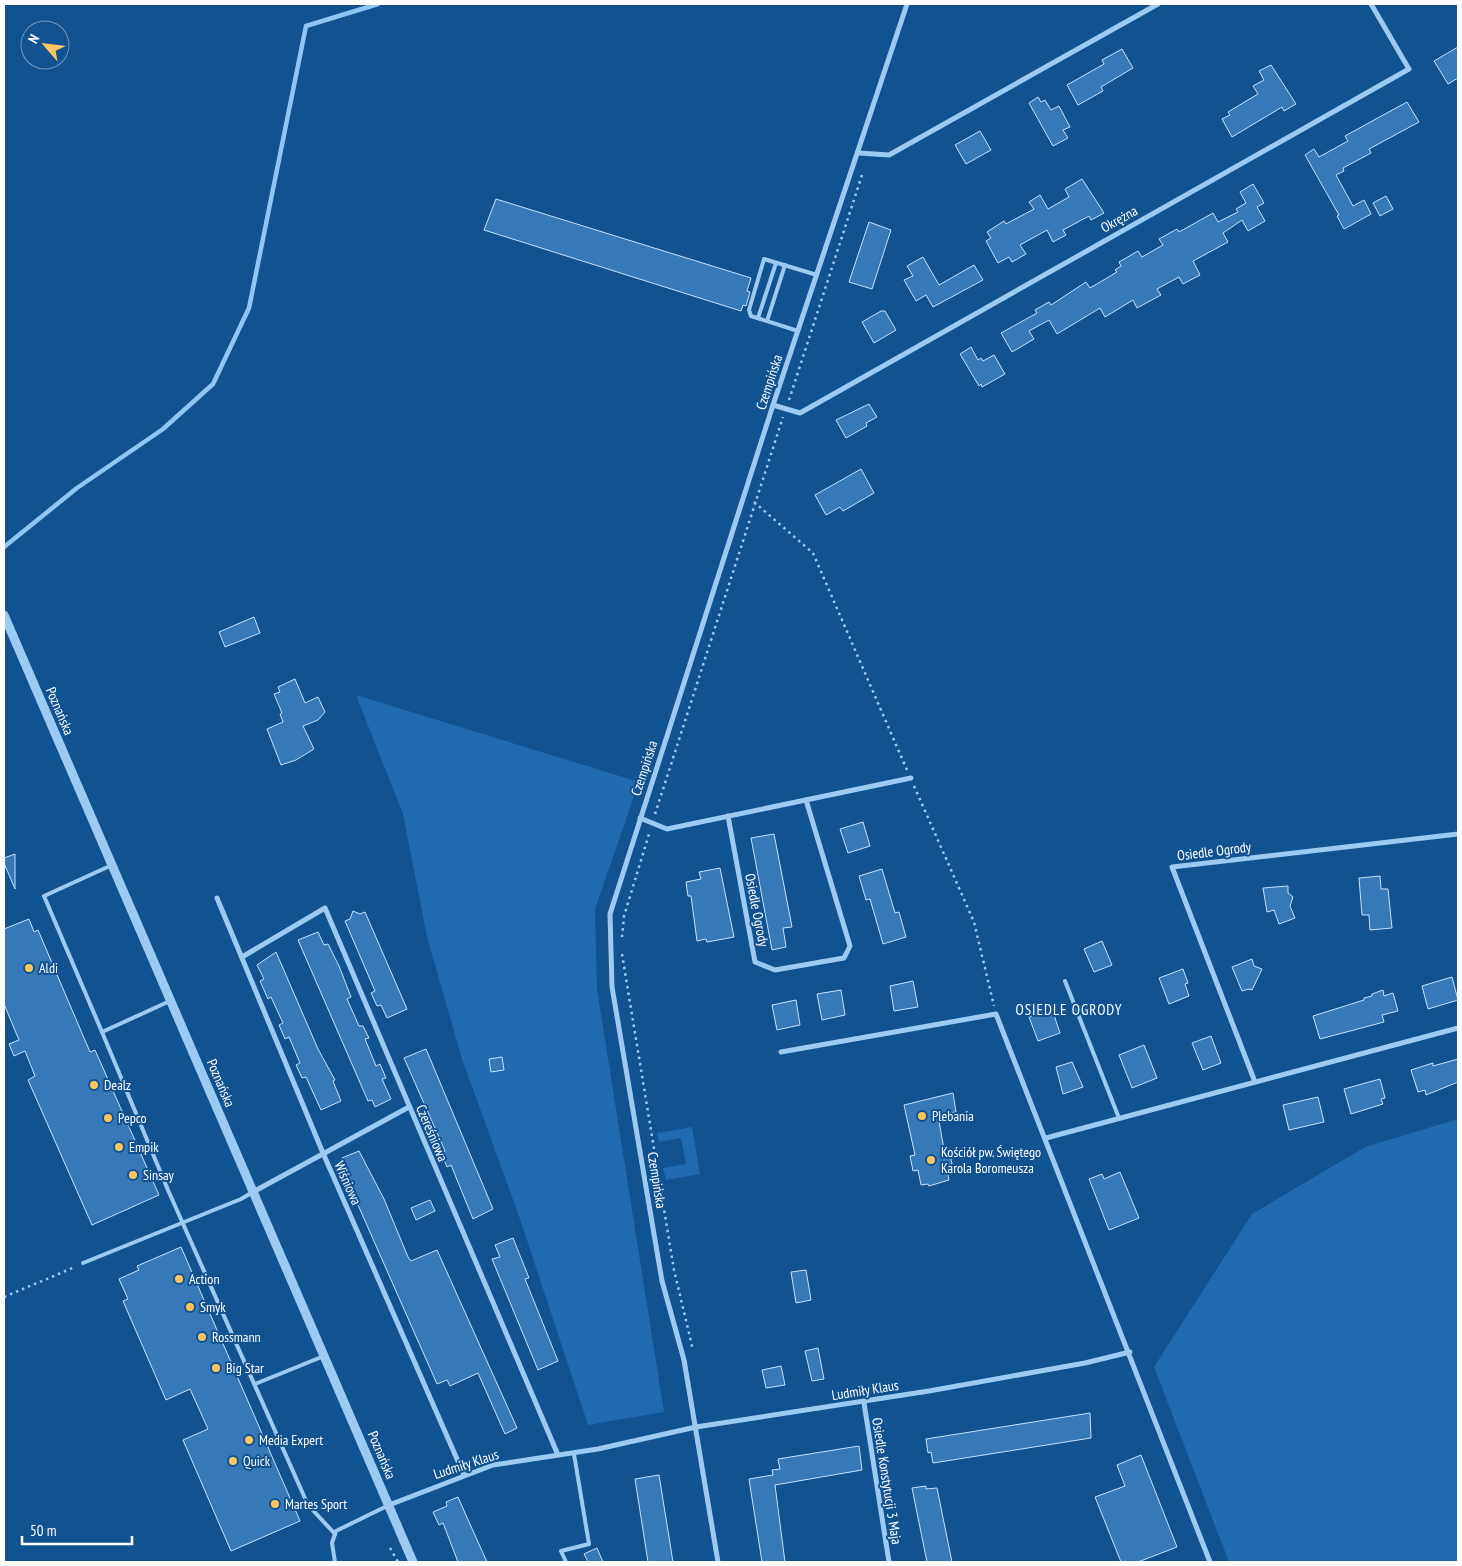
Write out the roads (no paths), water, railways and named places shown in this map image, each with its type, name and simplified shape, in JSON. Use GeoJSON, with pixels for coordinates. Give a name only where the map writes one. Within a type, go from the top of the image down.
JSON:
{"type":"FeatureCollection","features":[{"type":"Feature","properties":{"kind":"street","name":"Czempińska"},"geometry":{"type":"LineString","coordinates":[[718,1562],[684,1360],[662,1281],[612,987],[610,914],[773,404],[907,4]]}},
{"type":"Feature","properties":{"kind":"street"},"geometry":{"type":"LineString","coordinates":[[859,152],[889,155],[1158,4]]}},
{"type":"Feature","properties":{"kind":"street","name":"Okrężna"},"geometry":{"type":"LineString","coordinates":[[773,404],[800,412],[1409,69],[1371,4]]}},
{"type":"Feature","properties":{"kind":"street","name":"Poznańska"},"geometry":{"type":"LineString","coordinates":[[4,615],[413,1562]]}},
{"type":"Feature","properties":{"kind":"street"},"geometry":{"type":"LineString","coordinates":[[640,818],[667,829],[911,778]]}},
{"type":"Feature","properties":{"kind":"street","name":"Osiedle Ogrody"},"geometry":{"type":"LineString","coordinates":[[728,816],[755,962],[775,970],[844,958],[850,946],[806,800]]}},
{"type":"Feature","properties":{"kind":"street","name":"Osiedle Ogrody"},"geometry":{"type":"LineString","coordinates":[[1256,1082],[1172,867],[1458,834]]}},
{"type":"Feature","properties":{"kind":"street","name":"Wiśniowa"},"geometry":{"type":"LineString","coordinates":[[216,898],[323,1153],[464,1475]]}},
{"type":"Feature","properties":{"kind":"street","name":"Czereśniowa"},"geometry":{"type":"LineString","coordinates":[[242,957],[325,908],[558,1455]]}},
{"type":"Feature","properties":{"kind":"street"},"geometry":{"type":"LineString","coordinates":[[780,1052],[996,1014],[1130,1352],[1210,1562]]}},
{"type":"Feature","properties":{"kind":"street"},"geometry":{"type":"LineString","coordinates":[[1046,1138],[1458,1028]]}},
{"type":"Feature","properties":{"kind":"street"},"geometry":{"type":"LineString","coordinates":[[253,1192],[409,1107]]}},
{"type":"Feature","properties":{"kind":"street","name":"Ludmiły Klaus"},"geometry":{"type":"LineString","coordinates":[[388,1505],[493,1465],[574,1454],[696,1427],[864,1402],[1085,1363],[1130,1352]]}},
{"type":"Feature","properties":{"kind":"street","name":"Osiedle Konstytucji 3 Maja"},"geometry":{"type":"LineString","coordinates":[[864,1402],[889,1562]]}},
{"type":"Feature","properties":{"kind":"lane"},"geometry":{"type":"LineString","coordinates":[[798,331],[751,316],[749,310],[764,259],[817,275]]}},
{"type":"Feature","properties":{"kind":"lane"},"geometry":{"type":"LineString","coordinates":[[758,318],[776,262]]}},
{"type":"Feature","properties":{"kind":"lane"},"geometry":{"type":"LineString","coordinates":[[767,321],[785,265]]}},
{"type":"Feature","properties":{"kind":"lane"},"geometry":{"type":"LineString","coordinates":[[112,865],[44,896],[183,1222],[308,1505],[335,1534]]}},
{"type":"Feature","properties":{"kind":"lane"},"geometry":{"type":"LineString","coordinates":[[1065,981],[1119,1118]]}},
{"type":"Feature","properties":{"kind":"lane"},"geometry":{"type":"LineString","coordinates":[[102,1032],[171,1001]]}},
{"type":"Feature","properties":{"kind":"lane"},"geometry":{"type":"LineString","coordinates":[[83,1263],[253,1192]]}},
{"type":"Feature","properties":{"kind":"lane"},"geometry":{"type":"LineString","coordinates":[[255,1384],[324,1356]]}},
{"type":"Feature","properties":{"kind":"lane"},"geometry":{"type":"LineString","coordinates":[[566,1562],[561,1551],[589,1544],[574,1454]]}},
{"type":"Feature","properties":{"kind":"lane"},"geometry":{"type":"LineString","coordinates":[[335,1562],[332,1550],[335,1534],[339,1528],[388,1505]]}},
{"type":"Feature","properties":{"kind":"waterway"},"geometry":{"type":"LineString","coordinates":[[4,547],[77,488],[163,429],[213,384],[249,308],[306,26],[378,4]]}},
{"type":"Feature","properties":{"kind":"place","name":"Aldi"},"geometry":{"type":"Point","coordinates":[29,968]}},
{"type":"Feature","properties":{"kind":"place","name":"Dealz"},"geometry":{"type":"Point","coordinates":[94,1085]}},
{"type":"Feature","properties":{"kind":"place","name":"Plebania"},"geometry":{"type":"Point","coordinates":[922,1116]}},
{"type":"Feature","properties":{"kind":"place","name":"Pepco"},"geometry":{"type":"Point","coordinates":[108,1118]}},
{"type":"Feature","properties":{"kind":"place","name":"Empik"},"geometry":{"type":"Point","coordinates":[119,1147]}},
{"type":"Feature","properties":{"kind":"place","name":"Kościół pw. Świętego Karola Boromeusza"},"geometry":{"type":"Point","coordinates":[931,1160]}},
{"type":"Feature","properties":{"kind":"place","name":"Sinsay"},"geometry":{"type":"Point","coordinates":[133,1175]}},
{"type":"Feature","properties":{"kind":"place","name":"Action"},"geometry":{"type":"Point","coordinates":[179,1279]}},
{"type":"Feature","properties":{"kind":"place","name":"Smyk"},"geometry":{"type":"Point","coordinates":[190,1307]}},
{"type":"Feature","properties":{"kind":"place","name":"Rossmann"},"geometry":{"type":"Point","coordinates":[202,1337]}},
{"type":"Feature","properties":{"kind":"place","name":"Big Star"},"geometry":{"type":"Point","coordinates":[216,1368]}},
{"type":"Feature","properties":{"kind":"place","name":"Media Expert"},"geometry":{"type":"Point","coordinates":[249,1440]}},
{"type":"Feature","properties":{"kind":"place","name":"Quick"},"geometry":{"type":"Point","coordinates":[233,1461]}},
{"type":"Feature","properties":{"kind":"place","name":"Martes Sport"},"geometry":{"type":"Point","coordinates":[275,1504]}},
{"type":"Feature","properties":{"kind":"district","name":"OSIEDLE OGRODY"},"geometry":{"type":"Point","coordinates":[1069,1010]}}]}
